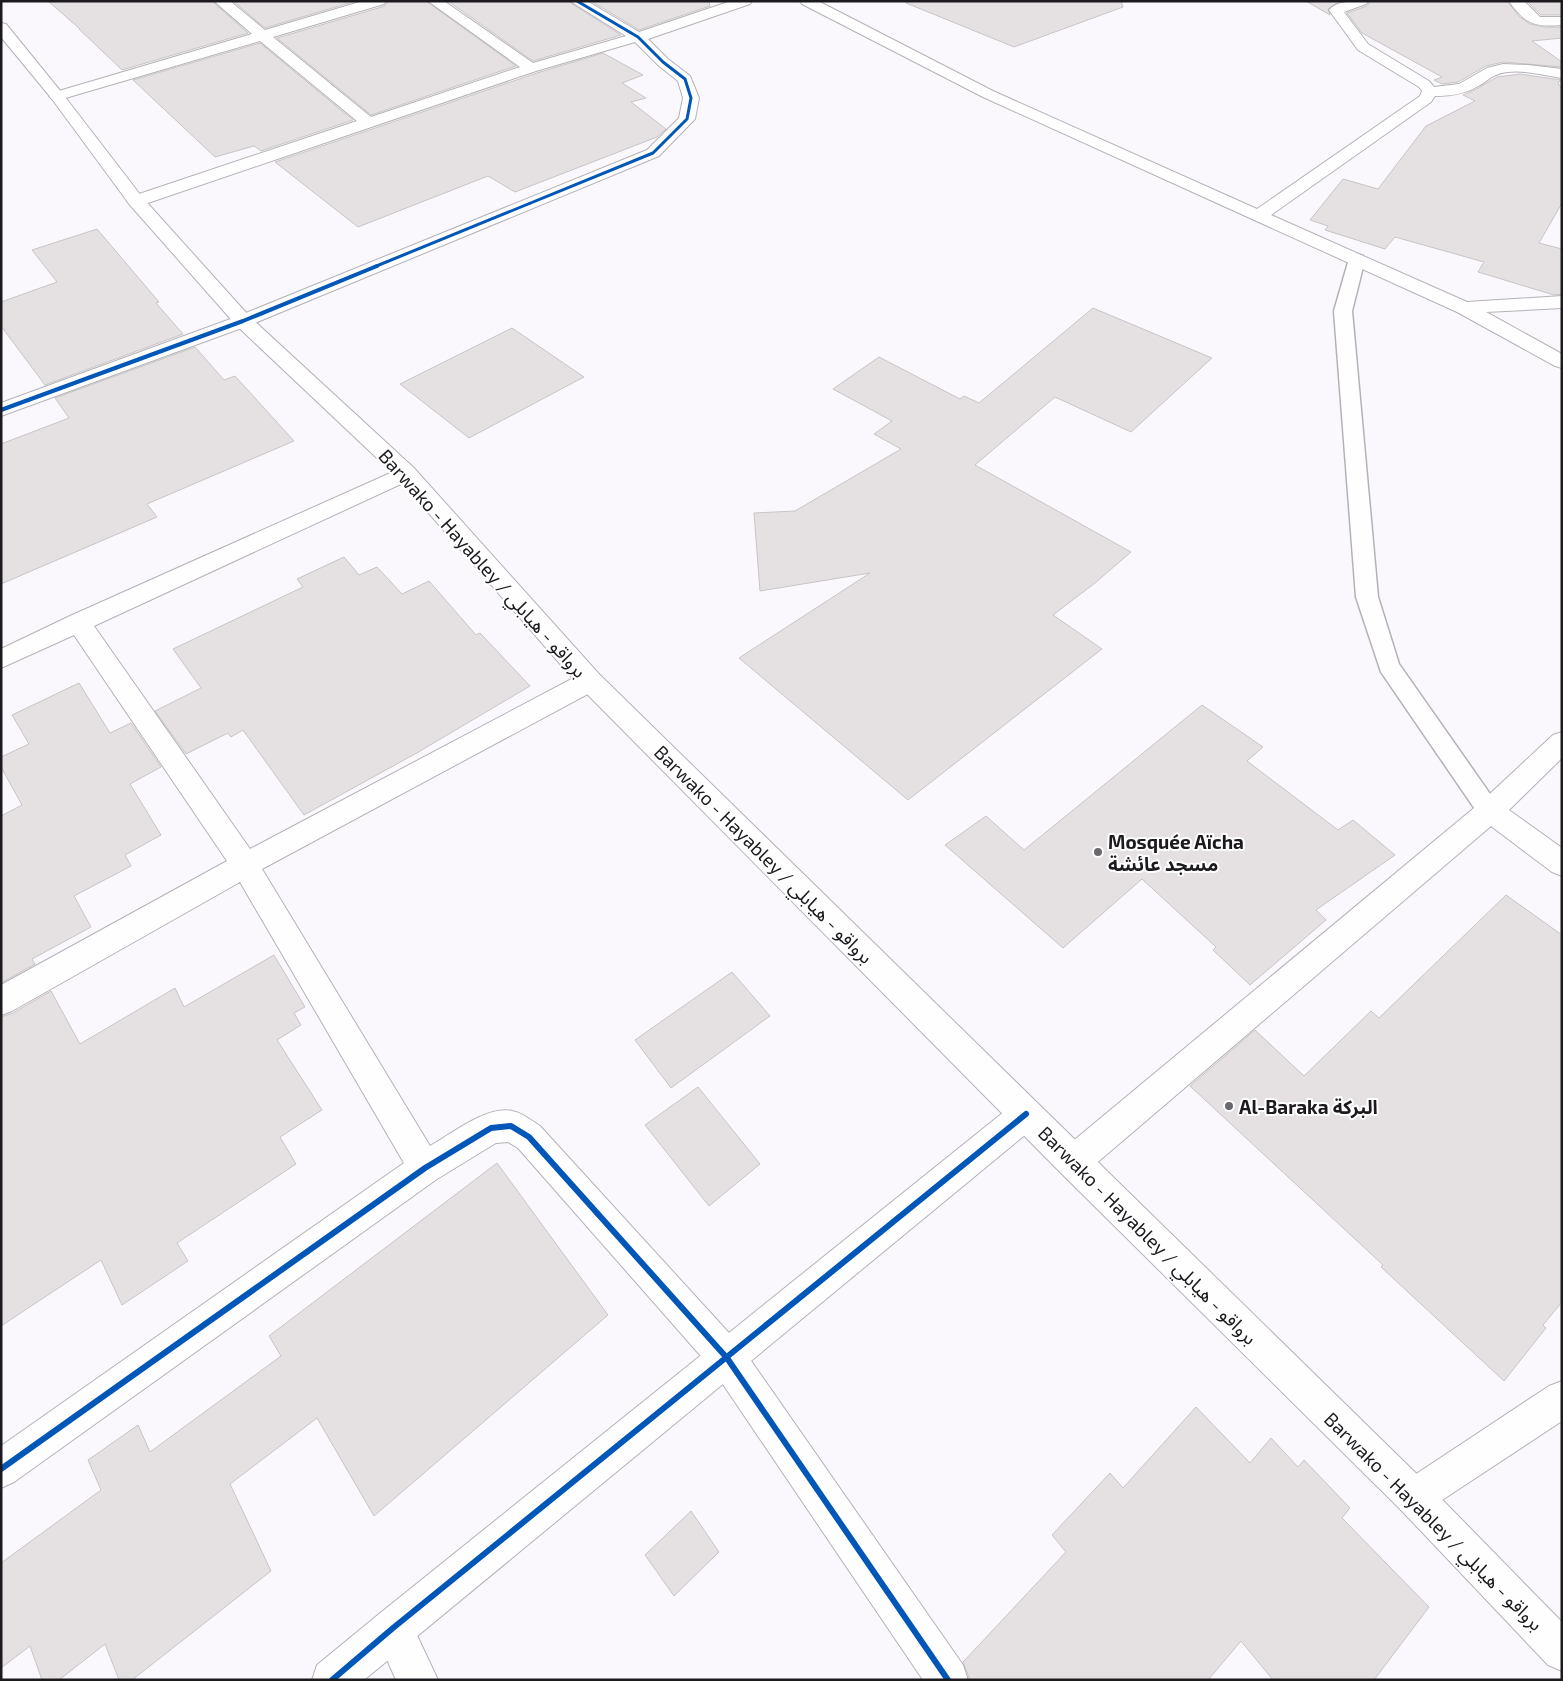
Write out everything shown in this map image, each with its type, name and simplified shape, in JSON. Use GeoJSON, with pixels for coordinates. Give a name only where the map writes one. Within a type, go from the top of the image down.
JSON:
{"type":"FeatureCollection","features":[{"type":"Feature","properties":{"kind":"street"},"geometry":{"type":"LineString","coordinates":[[221,1],[369,123]]}},
{"type":"Feature","properties":{"kind":"street"},"geometry":{"type":"LineString","coordinates":[[57,96],[379,1]]}},
{"type":"Feature","properties":{"kind":"street"},"geometry":{"type":"LineString","coordinates":[[435,1],[531,68]]}},
{"type":"Feature","properties":{"kind":"street"},"geometry":{"type":"LineString","coordinates":[[1,410],[243,321],[653,153],[687,119],[691,98],[685,79],[663,62],[638,37],[577,1]]}},
{"type":"Feature","properties":{"kind":"street"},"geometry":{"type":"LineString","coordinates":[[136,201],[531,68],[638,37],[745,1]]}},
{"type":"Feature","properties":{"kind":"street"},"geometry":{"type":"LineString","coordinates":[[1361,1],[1336,10],[1363,47],[1424,84],[1430,91],[1448,92],[1463,89],[1478,81],[1486,73],[1496,70],[1535,70],[1562,74]]}},
{"type":"Feature","properties":{"kind":"street"},"geometry":{"type":"LineString","coordinates":[[1516,1],[1526,16],[1532,20],[1539,22],[1562,21]]}},
{"type":"Feature","properties":{"kind":"street"},"geometry":{"type":"LineString","coordinates":[[816,3],[988,94],[1464,308],[1562,362]]}},
{"type":"Feature","properties":{"kind":"street","name":"Barwako - Hayabley / برواقو - هيابلي"},"geometry":{"type":"LineString","coordinates":[[1,27],[57,96],[136,201],[243,321],[406,472],[590,681],[1414,1498],[1562,1651]]}},
{"type":"Feature","properties":{"kind":"street"},"geometry":{"type":"LineString","coordinates":[[1258,216],[1426,98],[1430,91]]}},
{"type":"Feature","properties":{"kind":"street"},"geometry":{"type":"LineString","coordinates":[[1464,308],[1562,302]]}},
{"type":"Feature","properties":{"kind":"street"},"geometry":{"type":"LineString","coordinates":[[1,659],[406,472]]}},
{"type":"Feature","properties":{"kind":"street"},"geometry":{"type":"LineString","coordinates":[[78,622],[245,864],[425,1168]]}},
{"type":"Feature","properties":{"kind":"street"},"geometry":{"type":"LineString","coordinates":[[1,1001],[245,864],[590,681]]}},
{"type":"Feature","properties":{"kind":"street"},"geometry":{"type":"LineString","coordinates":[[1073,1162],[1490,811],[1562,742]]}},
{"type":"Feature","properties":{"kind":"street"},"geometry":{"type":"LineString","coordinates":[[1490,811],[1562,864]]}},
{"type":"Feature","properties":{"kind":"street"},"geometry":{"type":"LineString","coordinates":[[332,1680],[393,1628],[1026,1114]]}},
{"type":"Feature","properties":{"kind":"street"},"geometry":{"type":"LineString","coordinates":[[1,1469],[425,1168],[491,1128],[510,1126],[529,1137],[727,1358],[948,1680]]}},
{"type":"Feature","properties":{"kind":"street"},"geometry":{"type":"LineString","coordinates":[[1414,1498],[1562,1399]]}},
{"type":"Feature","properties":{"kind":"street"},"geometry":{"type":"LineString","coordinates":[[393,1628],[418,1680]]}},
{"type":"Feature","properties":{"kind":"lane"},"geometry":{"type":"LineString","coordinates":[[1357,259],[1343,311],[1367,596],[1389,666],[1490,811]]}},
{"type":"Feature","properties":{"kind":"building"},"geometry":{"type":"Polygon","coordinates":[[[48,1],[212,1],[248,33],[122,70],[48,1]]]}},
{"type":"Feature","properties":{"kind":"building"},"geometry":{"type":"Polygon","coordinates":[[[233,1],[356,1],[265,28],[233,1]]]}},
{"type":"Feature","properties":{"kind":"building"},"geometry":{"type":"Polygon","coordinates":[[[388,1],[426,1],[516,66],[371,115],[277,38],[385,6],[388,1]]]}},
{"type":"Feature","properties":{"kind":"building"},"geometry":{"type":"Polygon","coordinates":[[[448,1],[568,1],[621,35],[533,61],[448,1]]]}},
{"type":"Feature","properties":{"kind":"building"},"geometry":{"type":"Polygon","coordinates":[[[591,1],[709,1],[710,6],[639,30],[591,1]]]}},
{"type":"Feature","properties":{"kind":"building"},"geometry":{"type":"Polygon","coordinates":[[[907,1],[1121,1],[1123,7],[1014,47],[906,3],[907,1]]]}},
{"type":"Feature","properties":{"kind":"building"},"geometry":{"type":"Polygon","coordinates":[[[1306,1],[1340,1],[1328,9],[1330,15],[1306,1]]]}},
{"type":"Feature","properties":{"kind":"building"},"geometry":{"type":"Polygon","coordinates":[[[1370,1],[1507,1],[1519,16],[1530,24],[1544,27],[1562,27],[1562,38],[1532,41],[1562,62],[1562,67],[1503,62],[1486,66],[1458,82],[1442,84],[1434,80],[1442,77],[1362,33],[1347,13],[1367,6],[1370,1]]]}},
{"type":"Feature","properties":{"kind":"building"},"geometry":{"type":"Polygon","coordinates":[[[1527,1],[1562,1],[1562,15],[1541,15],[1527,1]]]}},
{"type":"Feature","properties":{"kind":"building"},"geometry":{"type":"Polygon","coordinates":[[[260,43],[353,120],[261,151],[254,146],[215,157],[133,80],[260,43]]]}},
{"type":"Feature","properties":{"kind":"building"},"geometry":{"type":"Polygon","coordinates":[[[603,53],[643,75],[622,83],[646,98],[631,102],[666,129],[657,137],[515,192],[488,176],[358,227],[275,162],[537,73],[603,53]]]}},
{"type":"Feature","properties":{"kind":"building"},"geometry":{"type":"Polygon","coordinates":[[[1520,74],[1561,80],[1558,83],[1562,89],[1562,203],[1539,243],[1562,249],[1562,294],[1554,295],[1478,272],[1484,262],[1395,237],[1385,249],[1325,230],[1328,226],[1310,220],[1343,179],[1378,189],[1426,126],[1475,101],[1463,95],[1497,77],[1520,74]]]}},
{"type":"Feature","properties":{"kind":"building"},"geometry":{"type":"Polygon","coordinates":[[[97,229],[159,302],[156,303],[183,334],[45,385],[1,326],[1,302],[57,282],[32,250],[97,229]]]}},
{"type":"Feature","properties":{"kind":"building"},"geometry":{"type":"Polygon","coordinates":[[[1093,308],[1212,358],[1131,432],[1055,397],[975,465],[1131,552],[1053,615],[1102,649],[908,800],[739,658],[870,573],[760,591],[754,513],[795,511],[901,449],[874,434],[892,421],[833,389],[879,357],[960,399],[964,396],[979,403],[1093,308]]]}},
{"type":"Feature","properties":{"kind":"building"},"geometry":{"type":"Polygon","coordinates":[[[512,328],[584,377],[469,438],[400,384],[512,328]]]}},
{"type":"Feature","properties":{"kind":"building"},"geometry":{"type":"Polygon","coordinates":[[[195,347],[224,380],[235,376],[294,441],[147,504],[157,517],[1,584],[1,444],[69,418],[55,398],[195,347]]]}},
{"type":"Feature","properties":{"kind":"building"},"geometry":{"type":"Polygon","coordinates":[[[344,557],[359,575],[377,567],[402,594],[429,581],[476,635],[480,633],[530,686],[415,754],[304,815],[243,730],[231,737],[228,733],[186,754],[155,711],[201,688],[173,649],[303,587],[297,579],[344,557]]]}},
{"type":"Feature","properties":{"kind":"building"},"geometry":{"type":"Polygon","coordinates":[[[79,683],[110,733],[131,723],[161,767],[130,784],[161,835],[125,855],[131,866],[74,896],[91,927],[32,959],[35,964],[1,983],[1,816],[22,805],[1,767],[1,757],[29,744],[12,715],[79,683]]]}},
{"type":"Feature","properties":{"kind":"building"},"geometry":{"type":"Polygon","coordinates":[[[1202,705],[1263,747],[1247,761],[1338,830],[1353,820],[1395,855],[1316,910],[1326,920],[1250,985],[1213,950],[1216,947],[1142,879],[1063,948],[945,845],[986,816],[1024,850],[1202,705]]]}},
{"type":"Feature","properties":{"kind":"building"},"geometry":{"type":"Polygon","coordinates":[[[1506,895],[1562,935],[1562,1302],[1543,1325],[1546,1328],[1504,1381],[1381,1267],[1383,1265],[1190,1086],[1255,1030],[1304,1076],[1371,1011],[1379,1018],[1506,895]]]}},
{"type":"Feature","properties":{"kind":"building"},"geometry":{"type":"Polygon","coordinates":[[[274,955],[305,1007],[294,1013],[301,1025],[277,1040],[322,1110],[280,1137],[296,1164],[177,1243],[188,1261],[122,1305],[101,1260],[1,1326],[1,1017],[13,1013],[51,991],[80,1044],[175,988],[184,1007],[274,955]]]}},
{"type":"Feature","properties":{"kind":"building"},"geometry":{"type":"Polygon","coordinates":[[[732,972],[770,1016],[671,1088],[635,1040],[732,972]]]}},
{"type":"Feature","properties":{"kind":"building"},"geometry":{"type":"Polygon","coordinates":[[[698,1087],[760,1164],[709,1206],[645,1125],[698,1087]]]}},
{"type":"Feature","properties":{"kind":"building"},"geometry":{"type":"Polygon","coordinates":[[[497,1163],[608,1315],[374,1516],[317,1418],[230,1484],[271,1571],[132,1680],[119,1680],[105,1644],[59,1680],[42,1680],[30,1646],[1,1668],[1,1563],[101,1490],[88,1460],[138,1425],[150,1452],[281,1356],[269,1336],[497,1163]]]}},
{"type":"Feature","properties":{"kind":"building"},"geometry":{"type":"Polygon","coordinates":[[[1196,1407],[1250,1463],[1271,1438],[1298,1467],[1304,1460],[1350,1508],[1342,1518],[1429,1607],[1374,1680],[1273,1680],[1241,1641],[1208,1680],[970,1680],[963,1662],[1066,1552],[1052,1535],[1110,1473],[1123,1488],[1196,1407]]]}},
{"type":"Feature","properties":{"kind":"building"},"geometry":{"type":"Polygon","coordinates":[[[691,1511],[719,1552],[674,1596],[645,1555],[691,1511]]]}},
{"type":"Feature","properties":{"kind":"cycle path"},"geometry":{"type":"LineString","coordinates":[[1,410],[243,321],[653,153],[687,119],[691,98],[685,79],[663,62],[638,37],[577,1]]}},
{"type":"Feature","properties":{"kind":"cycle path"},"geometry":{"type":"LineString","coordinates":[[332,1680],[393,1628],[1026,1114]]}},
{"type":"Feature","properties":{"kind":"cycle path"},"geometry":{"type":"LineString","coordinates":[[1,1469],[425,1168],[491,1128],[511,1126],[529,1137],[727,1358],[948,1680]]}},
{"type":"Feature","properties":{"kind":"place","name":"Mosquée Aïcha مسجد عائشة"},"geometry":{"type":"Point","coordinates":[1098,852]}},
{"type":"Feature","properties":{"kind":"place","name":"Al-Baraka البركة"},"geometry":{"type":"Point","coordinates":[1229,1106]}}]}
